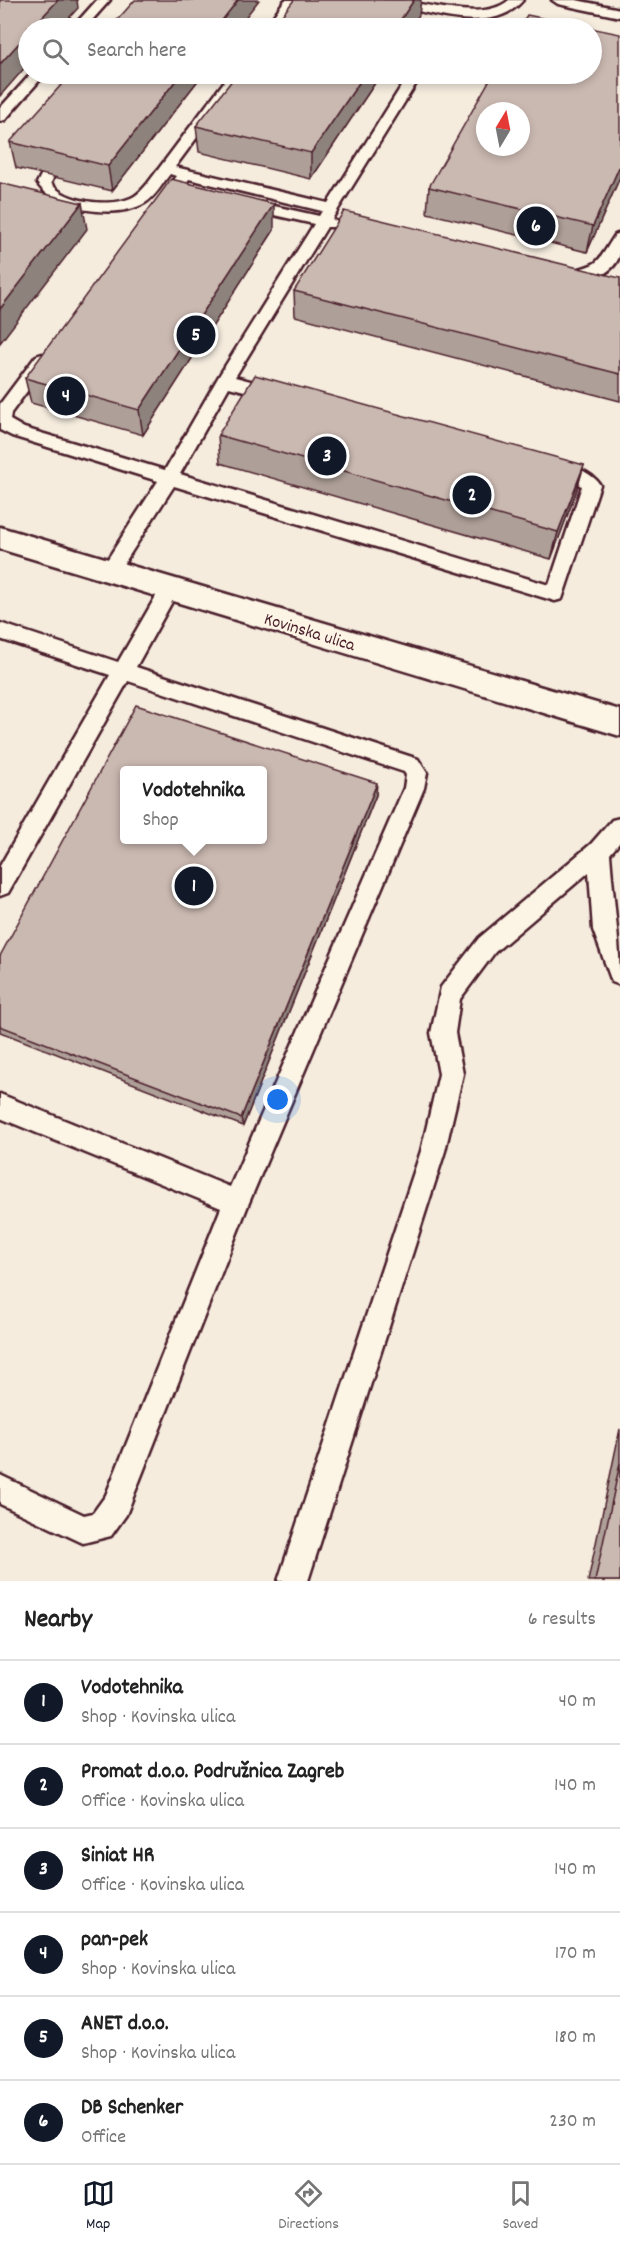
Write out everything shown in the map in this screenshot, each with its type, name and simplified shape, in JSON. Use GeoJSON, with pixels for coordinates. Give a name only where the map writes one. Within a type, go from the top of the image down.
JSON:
{"type":"FeatureCollection","features":[{"type":"Feature","properties":{"kind":"street","name":"Kovinska ulica"},"geometry":{"type":"LineString","coordinates":[[0,538],[620,723]]}},
{"type":"Feature","properties":{"kind":"lane"},"geometry":{"type":"LineString","coordinates":[[87,18],[104,0]]}},
{"type":"Feature","properties":{"kind":"lane"},"geometry":{"type":"LineString","coordinates":[[278,18],[292,0]]}},
{"type":"Feature","properties":{"kind":"lane"},"geometry":{"type":"LineString","coordinates":[[392,0],[453,13],[485,14],[498,11],[517,0]]}},
{"type":"Feature","properties":{"kind":"lane"},"geometry":{"type":"LineString","coordinates":[[558,0],[620,13]]}},
{"type":"Feature","properties":{"kind":"lane"},"geometry":{"type":"LineString","coordinates":[[450,18],[453,13]]}},
{"type":"Feature","properties":{"kind":"lane"},"geometry":{"type":"LineString","coordinates":[[0,117],[29,84]]}},
{"type":"Feature","properties":{"kind":"lane"},"geometry":{"type":"LineString","coordinates":[[47,176],[44,183],[52,194],[105,207],[124,207],[140,200],[230,84]]}},
{"type":"Feature","properties":{"kind":"lane"},"geometry":{"type":"LineString","coordinates":[[110,571],[169,479],[225,380],[409,84]]}},
{"type":"Feature","properties":{"kind":"lane"},"geometry":{"type":"LineString","coordinates":[[166,169],[326,215],[344,227]]}},
{"type":"Feature","properties":{"kind":"lane"},"geometry":{"type":"LineString","coordinates":[[149,222],[185,174]]}},
{"type":"Feature","properties":{"kind":"lane"},"geometry":{"type":"LineString","coordinates":[[228,203],[326,215]]}},
{"type":"Feature","properties":{"kind":"lane"},"geometry":{"type":"LineString","coordinates":[[549,274],[589,276],[604,267],[620,238]]}},
{"type":"Feature","properties":{"kind":"lane"},"geometry":{"type":"LineString","coordinates":[[54,345],[3,412],[1,423],[18,432],[169,479],[555,594],[591,485],[585,478],[541,465]]}},
{"type":"Feature","properties":{"kind":"lane"},"geometry":{"type":"LineString","coordinates":[[225,380],[292,398]]}},
{"type":"Feature","properties":{"kind":"lane"},"geometry":{"type":"LineString","coordinates":[[1,882],[170,589]]}},
{"type":"Feature","properties":{"kind":"lane"},"geometry":{"type":"LineString","coordinates":[[0,631],[125,669],[411,765],[417,773],[414,788],[236,1202],[116,1505],[101,1526],[83,1529],[0,1489]]}},
{"type":"Feature","properties":{"kind":"lane"},"geometry":{"type":"LineString","coordinates":[[293,1581],[442,1120],[452,1074],[442,1033],[448,995],[487,945],[599,851],[620,827]]}},
{"type":"Feature","properties":{"kind":"lane"},"geometry":{"type":"LineString","coordinates":[[599,851],[604,930],[620,974]]}},
{"type":"Feature","properties":{"kind":"lane"},"geometry":{"type":"LineString","coordinates":[[0,1106],[236,1202]]}},
{"type":"Feature","properties":{"kind":"building"},"geometry":{"type":"Polygon","coordinates":[[[0,0],[58,0],[41,18],[18,18],[18,44],[0,64],[0,0]]]}},
{"type":"Feature","properties":{"kind":"building"},"geometry":{"type":"Polygon","coordinates":[[[135,0],[238,0],[224,18],[119,18],[135,0]]]}},
{"type":"Feature","properties":{"kind":"building"},"geometry":{"type":"Polygon","coordinates":[[[294,0],[414,0],[402,18],[280,18],[294,0]]]}},
{"type":"Feature","properties":{"kind":"building"},"geometry":{"type":"Polygon","coordinates":[[[527,15],[542,18],[525,18],[527,15]]]}},
{"type":"Feature","properties":{"kind":"building"},"geometry":{"type":"Polygon","coordinates":[[[602,30],[620,34],[620,165],[593,226],[429,187],[476,104],[476,156],[530,156],[530,102],[477,102],[487,84],[602,84],[602,30]]]}},
{"type":"Feature","properties":{"kind":"building"},"geometry":{"type":"Polygon","coordinates":[[[62,84],[173,84],[108,166],[10,142],[62,84]]]}},
{"type":"Feature","properties":{"kind":"building"},"geometry":{"type":"Polygon","coordinates":[[[229,84],[358,84],[311,153],[196,126],[229,84]]]}},
{"type":"Feature","properties":{"kind":"building"},"geometry":{"type":"Polygon","coordinates":[[[171,179],[274,204],[139,410],[25,378],[171,179]]]}},
{"type":"Feature","properties":{"kind":"building"},"geometry":{"type":"Polygon","coordinates":[[[0,183],[82,203],[0,309],[0,183]]]}},
{"type":"Feature","properties":{"kind":"building"},"geometry":{"type":"Polygon","coordinates":[[[344,211],[620,278],[620,374],[294,291],[344,211]]]}},
{"type":"Feature","properties":{"kind":"building"},"geometry":{"type":"Polygon","coordinates":[[[255,375],[584,465],[558,532],[218,435],[255,375]]]}},
{"type":"Feature","properties":{"kind":"building"},"geometry":{"type":"Polygon","coordinates":[[[136,705],[377,783],[241,1118],[0,1026],[0,956],[136,705]]]}},
{"type":"Feature","properties":{"kind":"building"},"geometry":{"type":"Polygon","coordinates":[[[620,1463],[620,1581],[595,1581],[620,1463]]]}},
{"type":"Feature","properties":{"kind":"place","name":"DB Schenker"},"geometry":{"type":"Point","coordinates":[536,226]}},
{"type":"Feature","properties":{"kind":"place","name":"ANET d.o.o."},"geometry":{"type":"Point","coordinates":[196,335]}},
{"type":"Feature","properties":{"kind":"place","name":"pan-pek"},"geometry":{"type":"Point","coordinates":[66,396]}},
{"type":"Feature","properties":{"kind":"place","name":"Siniat HR"},"geometry":{"type":"Point","coordinates":[327,456]}},
{"type":"Feature","properties":{"kind":"place","name":"Promat d.o.o. Podružnica Zagreb"},"geometry":{"type":"Point","coordinates":[472,495]}},
{"type":"Feature","properties":{"kind":"place","name":"Vodotehnika"},"geometry":{"type":"Point","coordinates":[194,886]}}]}
